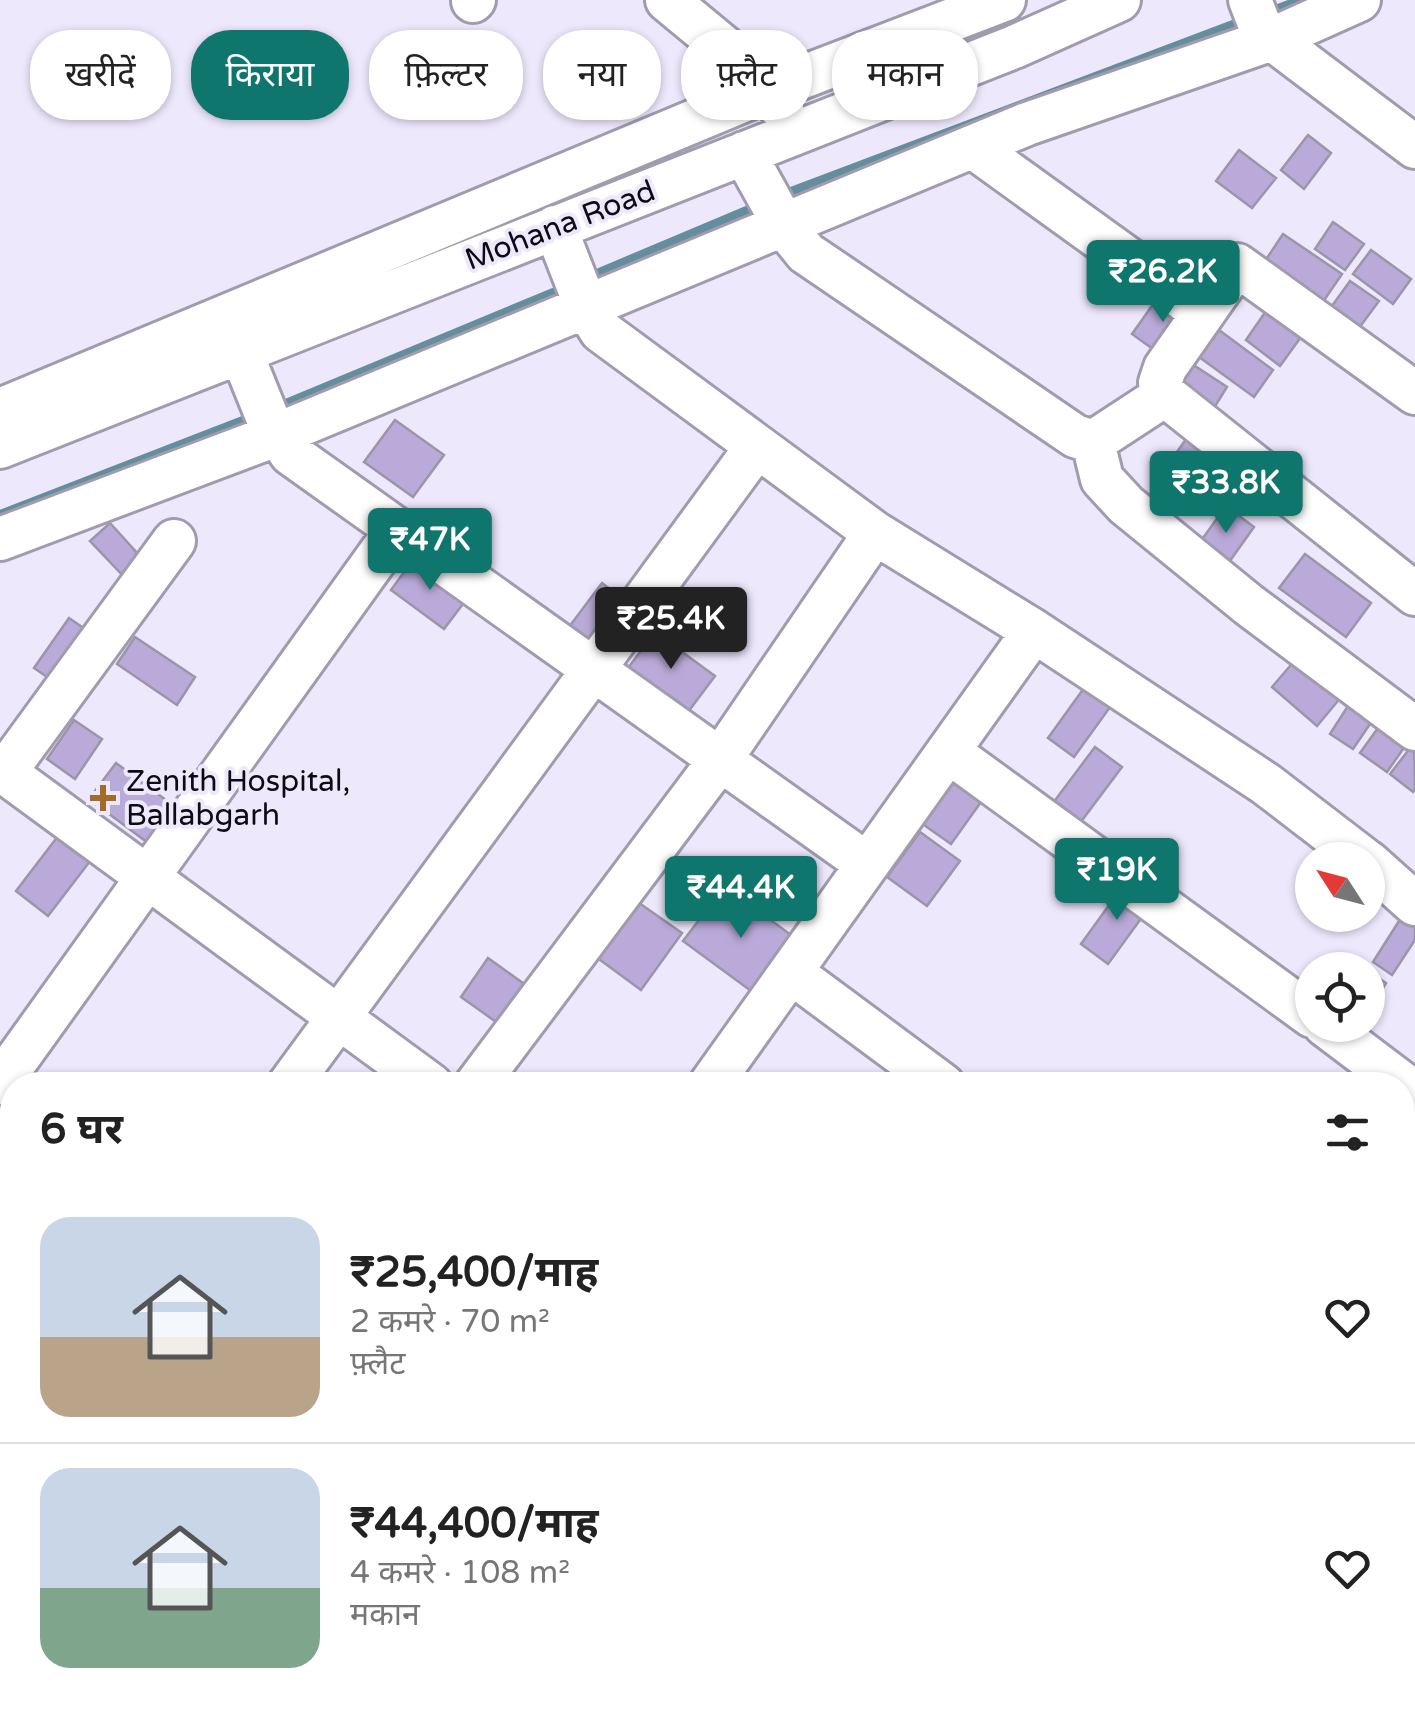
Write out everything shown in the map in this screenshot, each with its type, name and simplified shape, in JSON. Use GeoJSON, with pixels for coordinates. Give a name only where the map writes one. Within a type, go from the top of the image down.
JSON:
{"type":"FeatureCollection","features":[{"type":"Feature","properties":{"kind":"street"},"geometry":{"type":"LineString","coordinates":[[667,0],[701,30]]}},
{"type":"Feature","properties":{"kind":"street","name":"Mohana Road"},"geometry":{"type":"LineString","coordinates":[[812,74],[1004,0]]}},
{"type":"Feature","properties":{"kind":"street","name":"Mohana Road"},"geometry":{"type":"LineString","coordinates":[[0,447],[554,227],[768,196],[798,132],[1119,0]]}},
{"type":"Feature","properties":{"kind":"street"},"geometry":{"type":"LineString","coordinates":[[0,538],[268,419],[581,293],[768,196],[973,147],[1261,22],[1360,0]]}},
{"type":"Feature","properties":{"kind":"street"},"geometry":{"type":"LineString","coordinates":[[1261,22],[1415,147]]}},
{"type":"Feature","properties":{"kind":"street","name":"Mohana Road"},"geometry":{"type":"LineString","coordinates":[[0,410],[697,120]]}},
{"type":"Feature","properties":{"kind":"street"},"geometry":{"type":"LineString","coordinates":[[790,120],[798,132]]}},
{"type":"Feature","properties":{"kind":"street"},"geometry":{"type":"LineString","coordinates":[[973,147],[1203,313]]}},
{"type":"Feature","properties":{"kind":"street"},"geometry":{"type":"LineString","coordinates":[[768,196],[806,253],[1075,436],[1093,442]]}},
{"type":"Feature","properties":{"kind":"street"},"geometry":{"type":"LineString","coordinates":[[554,227],[600,331],[754,449],[876,534],[1034,630],[1266,784],[1341,842]]}},
{"type":"Feature","properties":{"kind":"street"},"geometry":{"type":"LineString","coordinates":[[1415,393],[1237,265],[1161,376],[1165,396],[1415,594]]}},
{"type":"Feature","properties":{"kind":"street"},"geometry":{"type":"LineString","coordinates":[[241,352],[268,419],[291,454],[867,864]]}},
{"type":"Feature","properties":{"kind":"street"},"geometry":{"type":"LineString","coordinates":[[1093,442],[1165,396]]}},
{"type":"Feature","properties":{"kind":"street"},"geometry":{"type":"LineString","coordinates":[[1093,442],[1102,480],[1126,505],[1249,605],[1415,729]]}},
{"type":"Feature","properties":{"kind":"street"},"geometry":{"type":"LineString","coordinates":[[299,1072],[754,449]]}},
{"type":"Feature","properties":{"kind":"street"},"geometry":{"type":"LineString","coordinates":[[8,1072],[396,531]]}},
{"type":"Feature","properties":{"kind":"street"},"geometry":{"type":"LineString","coordinates":[[486,1072],[722,758],[876,534]]}},
{"type":"Feature","properties":{"kind":"street"},"geometry":{"type":"LineString","coordinates":[[174,541],[2,770],[413,1072]]}},
{"type":"Feature","properties":{"kind":"street"},"geometry":{"type":"LineString","coordinates":[[720,1072],[1034,630]]}},
{"type":"Feature","properties":{"kind":"street"},"geometry":{"type":"LineString","coordinates":[[949,752],[1295,1004]]}},
{"type":"Feature","properties":{"kind":"street"},"geometry":{"type":"LineString","coordinates":[[1385,878],[1415,904]]}},
{"type":"Feature","properties":{"kind":"street"},"geometry":{"type":"LineString","coordinates":[[792,973],[925,1072]]}},
{"type":"Feature","properties":{"kind":"street"},"geometry":{"type":"LineString","coordinates":[[1348,1042],[1388,1072]]}},
{"type":"Feature","properties":{"kind":"building"},"geometry":{"type":"Polygon","coordinates":[[[1308,135],[1331,153],[1304,189],[1281,170],[1308,135]]]}},
{"type":"Feature","properties":{"kind":"building"},"geometry":{"type":"Polygon","coordinates":[[[1239,150],[1276,178],[1252,208],[1216,181],[1239,150]]]}},
{"type":"Feature","properties":{"kind":"building"},"geometry":{"type":"Polygon","coordinates":[[[1333,222],[1364,244],[1345,270],[1315,249],[1333,222]]]}},
{"type":"Feature","properties":{"kind":"building"},"geometry":{"type":"Polygon","coordinates":[[[1283,234],[1342,274],[1318,309],[1259,270],[1283,234]]]}},
{"type":"Feature","properties":{"kind":"building"},"geometry":{"type":"Polygon","coordinates":[[[1371,250],[1411,279],[1393,304],[1353,274],[1371,250]]]}},
{"type":"Feature","properties":{"kind":"building"},"geometry":{"type":"Polygon","coordinates":[[[1350,281],[1379,301],[1353,336],[1324,317],[1350,281]]]}},
{"type":"Feature","properties":{"kind":"building"},"geometry":{"type":"Polygon","coordinates":[[[1161,293],[1194,316],[1164,357],[1132,334],[1161,293]]]}},
{"type":"Feature","properties":{"kind":"building"},"geometry":{"type":"Polygon","coordinates":[[[1266,311],[1301,337],[1280,366],[1246,340],[1266,311]]]}},
{"type":"Feature","properties":{"kind":"building"},"geometry":{"type":"Polygon","coordinates":[[[1219,330],[1273,370],[1254,397],[1199,357],[1219,330]]]}},
{"type":"Feature","properties":{"kind":"building"},"geometry":{"type":"Polygon","coordinates":[[[1192,364],[1227,387],[1206,421],[1170,398],[1192,364]]]}},
{"type":"Feature","properties":{"kind":"building"},"geometry":{"type":"Polygon","coordinates":[[[395,420],[444,455],[413,497],[364,462],[395,420]]]}},
{"type":"Feature","properties":{"kind":"building"},"geometry":{"type":"Polygon","coordinates":[[[1197,424],[1217,438],[1193,471],[1174,456],[1197,424]]]}},
{"type":"Feature","properties":{"kind":"building"},"geometry":{"type":"Polygon","coordinates":[[[1222,445],[1248,463],[1224,498],[1197,479],[1222,445]]]}},
{"type":"Feature","properties":{"kind":"building"},"geometry":{"type":"Polygon","coordinates":[[[1226,506],[1254,527],[1227,565],[1198,545],[1226,506]]]}},
{"type":"Feature","properties":{"kind":"building"},"geometry":{"type":"Polygon","coordinates":[[[110,523],[148,565],[129,582],[90,541],[110,523]]]}},
{"type":"Feature","properties":{"kind":"building"},"geometry":{"type":"Polygon","coordinates":[[[1305,554],[1371,603],[1346,637],[1279,588],[1305,554]]]}},
{"type":"Feature","properties":{"kind":"building"},"geometry":{"type":"Polygon","coordinates":[[[416,556],[469,596],[444,629],[391,590],[416,556]]]}},
{"type":"Feature","properties":{"kind":"building"},"geometry":{"type":"Polygon","coordinates":[[[602,583],[623,599],[585,651],[563,635],[602,583]]]}},
{"type":"Feature","properties":{"kind":"building"},"geometry":{"type":"Polygon","coordinates":[[[69,618],[98,638],[63,688],[34,668],[69,618]]]}},
{"type":"Feature","properties":{"kind":"building"},"geometry":{"type":"Polygon","coordinates":[[[655,632],[715,676],[688,712],[628,668],[655,632]]]}},
{"type":"Feature","properties":{"kind":"building"},"geometry":{"type":"Polygon","coordinates":[[[135,637],[195,677],[177,705],[117,664],[135,637]]]}},
{"type":"Feature","properties":{"kind":"building"},"geometry":{"type":"Polygon","coordinates":[[[1302,652],[1347,690],[1317,726],[1272,687],[1302,652]]]}},
{"type":"Feature","properties":{"kind":"building"},"geometry":{"type":"Polygon","coordinates":[[[1092,677],[1118,696],[1074,757],[1048,738],[1092,677]]]}},
{"type":"Feature","properties":{"kind":"building"},"geometry":{"type":"Polygon","coordinates":[[[1348,706],[1372,721],[1353,749],[1330,734],[1348,706]]]}},
{"type":"Feature","properties":{"kind":"building"},"geometry":{"type":"Polygon","coordinates":[[[74,720],[102,739],[75,779],[47,759],[74,720]]]}},
{"type":"Feature","properties":{"kind":"building"},"geometry":{"type":"Polygon","coordinates":[[[1383,721],[1410,739],[1387,772],[1360,753],[1383,721]]]}},
{"type":"Feature","properties":{"kind":"building"},"geometry":{"type":"Polygon","coordinates":[[[1414,743],[1415,789],[1413,792],[1390,774],[1414,743]]]}},
{"type":"Feature","properties":{"kind":"building"},"geometry":{"type":"Polygon","coordinates":[[[1095,747],[1122,767],[1080,823],[1053,803],[1095,747]]]}},
{"type":"Feature","properties":{"kind":"building"},"geometry":{"type":"Polygon","coordinates":[[[955,762],[991,788],[951,844],[914,818],[955,762]]]}},
{"type":"Feature","properties":{"kind":"building"},"geometry":{"type":"Polygon","coordinates":[[[116,763],[174,806],[148,843],[89,799],[116,763]]]}},
{"type":"Feature","properties":{"kind":"building"},"geometry":{"type":"Polygon","coordinates":[[[65,827],[97,852],[48,916],[16,891],[65,827]]]}},
{"type":"Feature","properties":{"kind":"building"},"geometry":{"type":"Polygon","coordinates":[[[920,832],[960,861],[927,906],[887,877],[920,832]]]}},
{"type":"Feature","properties":{"kind":"building"},"geometry":{"type":"Polygon","coordinates":[[[1125,883],[1153,902],[1108,964],[1081,944],[1125,883]]]}},
{"type":"Feature","properties":{"kind":"building"},"geometry":{"type":"Polygon","coordinates":[[[725,886],[799,941],[758,996],[683,941],[725,886]]]}},
{"type":"Feature","properties":{"kind":"building"},"geometry":{"type":"Polygon","coordinates":[[[632,898],[682,933],[641,990],[592,954],[632,898]]]}},
{"type":"Feature","properties":{"kind":"building"},"geometry":{"type":"Polygon","coordinates":[[[1406,910],[1415,915],[1415,940],[1392,975],[1385,970],[1385,952],[1379,952],[1406,910]]]}},
{"type":"Feature","properties":{"kind":"building"},"geometry":{"type":"Polygon","coordinates":[[[488,958],[534,991],[506,1029],[461,997],[488,958]]]}},
{"type":"Feature","properties":{"kind":"waterway"},"geometry":{"type":"LineString","coordinates":[[1265,14],[1302,0]]}},
{"type":"Feature","properties":{"kind":"waterway"},"geometry":{"type":"LineString","coordinates":[[778,197],[1249,19]]}},
{"type":"Feature","properties":{"kind":"waterway"},"geometry":{"type":"LineString","coordinates":[[585,279],[763,204]]}},
{"type":"Feature","properties":{"kind":"waterway"},"geometry":{"type":"LineString","coordinates":[[276,408],[570,286]]}},
{"type":"Feature","properties":{"kind":"waterway"},"geometry":{"type":"LineString","coordinates":[[0,515],[256,416]]}},
{"type":"Feature","properties":{"kind":"place","name":"Zenith Hospital, Ballabgarh"},"geometry":{"type":"Point","coordinates":[103,798]}}]}
